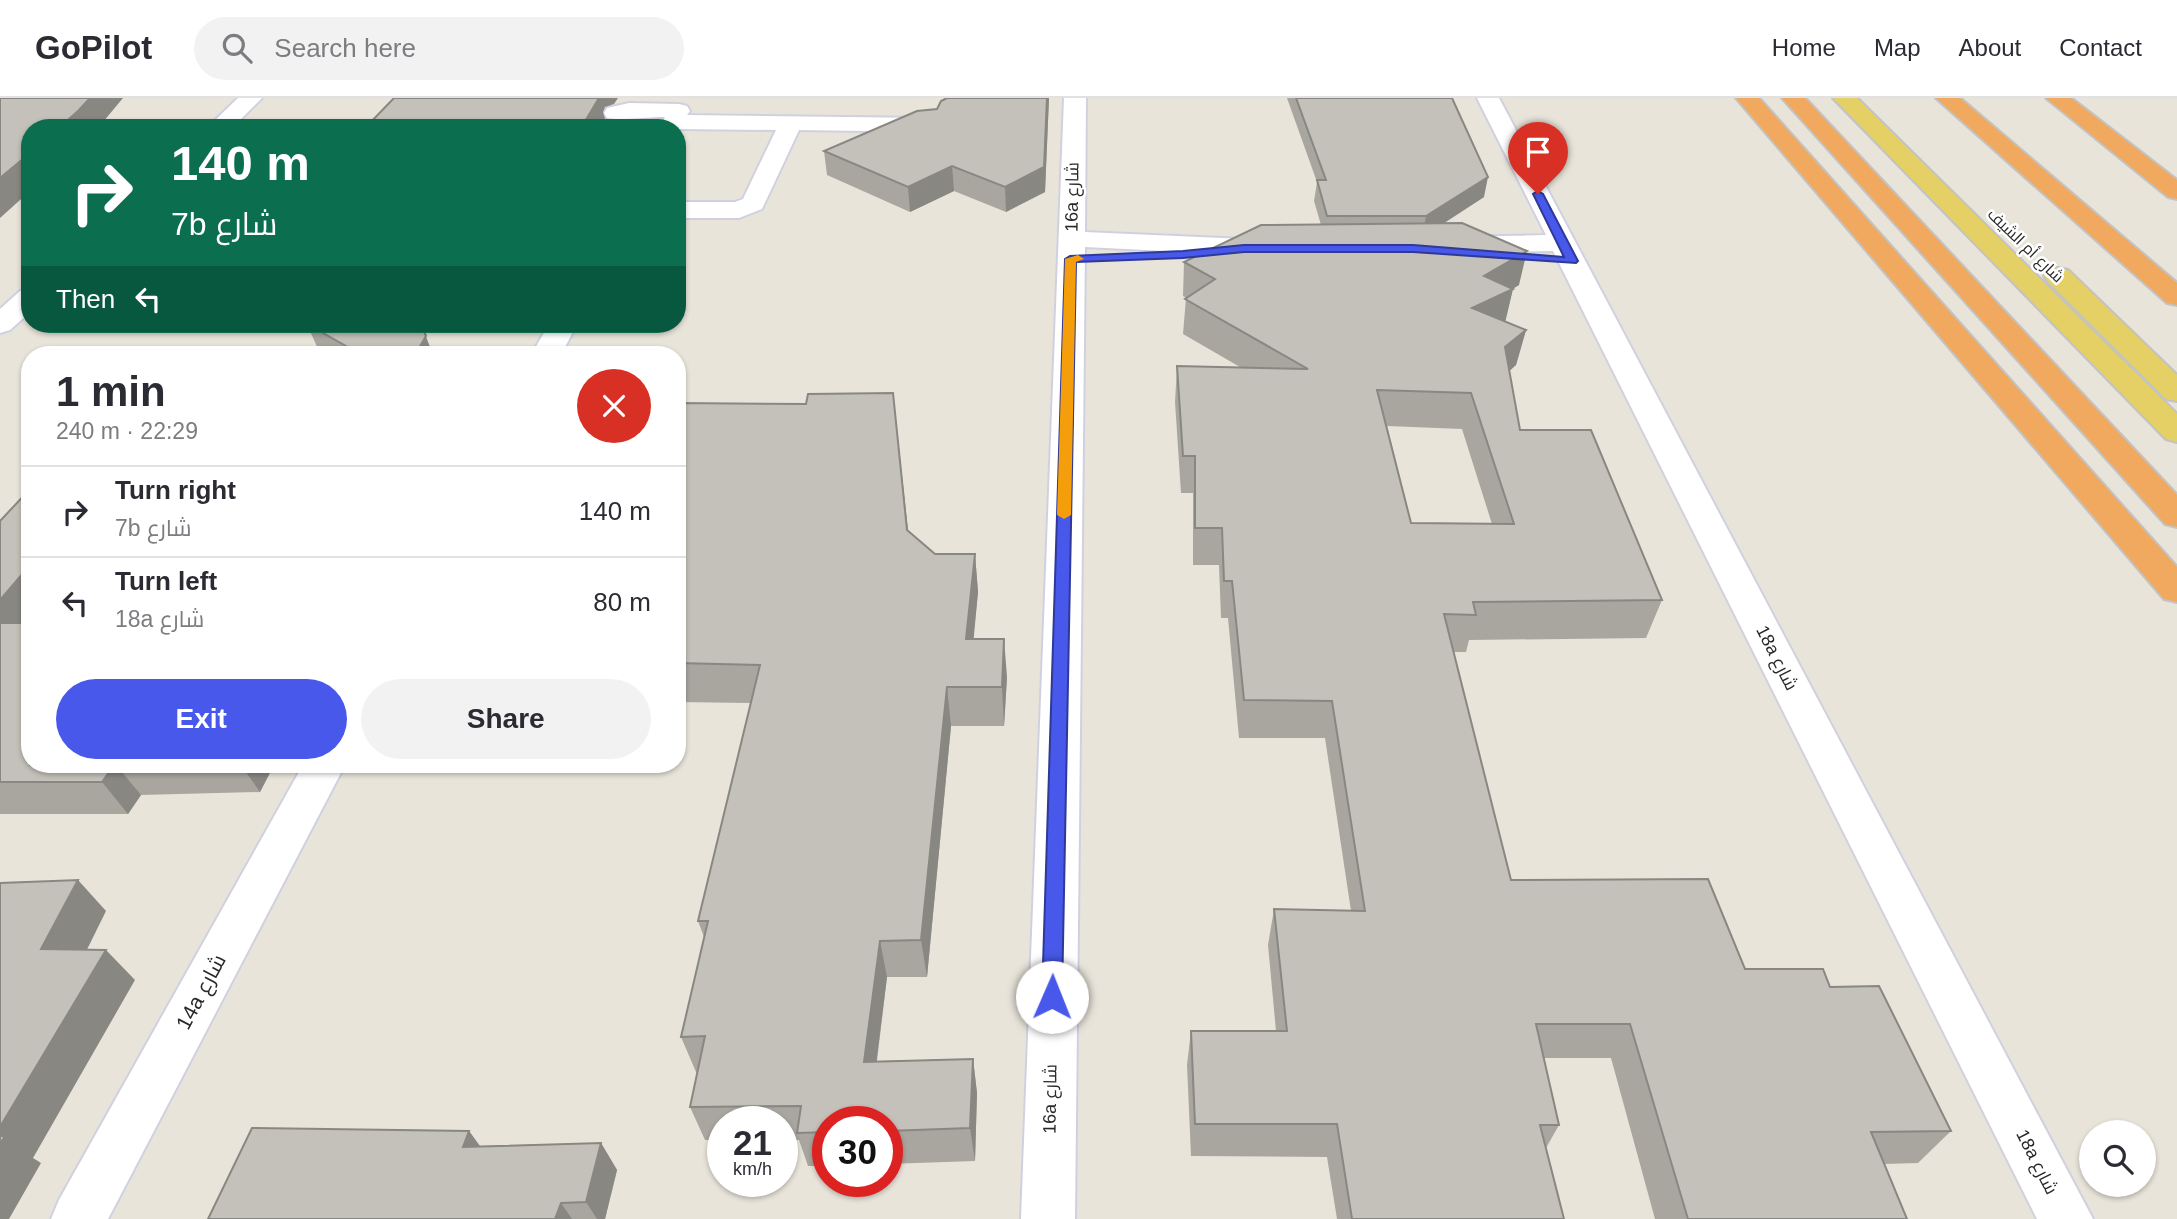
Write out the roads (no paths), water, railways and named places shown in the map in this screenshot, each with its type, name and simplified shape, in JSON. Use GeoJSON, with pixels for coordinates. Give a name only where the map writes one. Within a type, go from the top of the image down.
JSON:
{"type":"FeatureCollection","features":[{"type":"Feature","properties":{"kind":"highway"},"geometry":{"type":"LineString","coordinates":[[1747,98],[2177,590]]}},
{"type":"Feature","properties":{"kind":"highway"},"geometry":{"type":"LineString","coordinates":[[1793,98],[2177,516]]}},
{"type":"Feature","properties":{"kind":"highway"},"geometry":{"type":"LineString","coordinates":[[1947,98],[2177,297]]}},
{"type":"Feature","properties":{"kind":"highway"},"geometry":{"type":"LineString","coordinates":[[2057,98],[2177,191]]}},
{"type":"Feature","properties":{"kind":"main road"},"geometry":{"type":"LineString","coordinates":[[1844,98],[2177,432]]}},
{"type":"Feature","properties":{"kind":"main road","name":"شارع أم الشيف"},"geometry":{"type":"LineString","coordinates":[[1875,98],[2011,231]]}},
{"type":"Feature","properties":{"kind":"main road","name":"شارع أم الشيف"},"geometry":{"type":"LineString","coordinates":[[2041,259],[2177,392]]}},
{"type":"Feature","properties":{"kind":"street"},"geometry":{"type":"LineString","coordinates":[[228,119],[251,98]]}},
{"type":"Feature","properties":{"kind":"street","name":"16a شارع"},"geometry":{"type":"LineString","coordinates":[[1048,1219],[1074,98]]}},
{"type":"Feature","properties":{"kind":"street","name":"18a شارع"},"geometry":{"type":"LineString","coordinates":[[1488,98],[2066,1219]]}},
{"type":"Feature","properties":{"kind":"street"},"geometry":{"type":"LineString","coordinates":[[615,113],[629,110],[791,123],[930,125]]}},
{"type":"Feature","properties":{"kind":"street"},"geometry":{"type":"LineString","coordinates":[[686,210],[739,210],[754,204],[791,123]]}},
{"type":"Feature","properties":{"kind":"street"},"geometry":{"type":"LineString","coordinates":[[1071,249],[1183,255],[1244,248],[1296,248]]}},
{"type":"Feature","properties":{"kind":"street"},"geometry":{"type":"LineString","coordinates":[[1431,249],[1567,252]]}},
{"type":"Feature","properties":{"kind":"street"},"geometry":{"type":"LineString","coordinates":[[3,319],[21,304]]}},
{"type":"Feature","properties":{"kind":"street","name":"14a شارع"},"geometry":{"type":"LineString","coordinates":[[78,1219],[320,773]]}}]}
